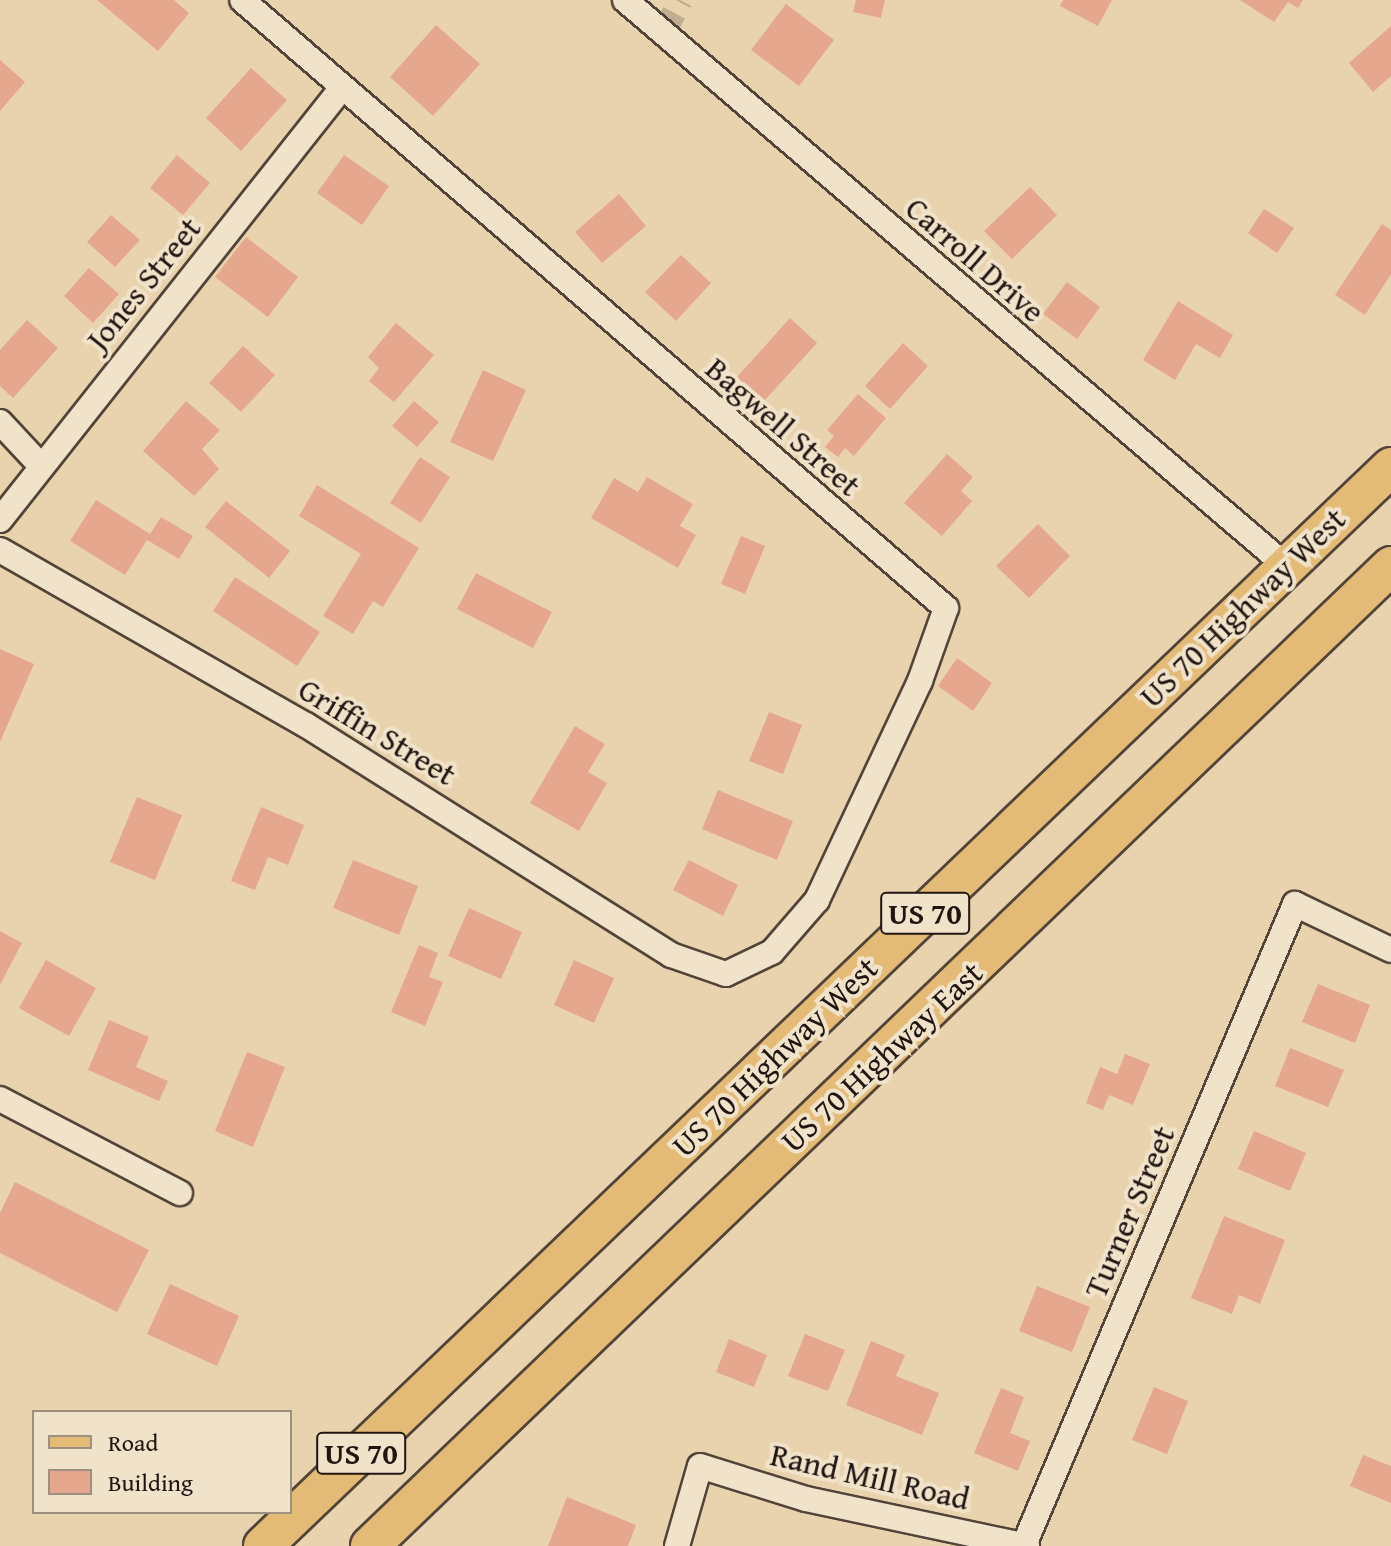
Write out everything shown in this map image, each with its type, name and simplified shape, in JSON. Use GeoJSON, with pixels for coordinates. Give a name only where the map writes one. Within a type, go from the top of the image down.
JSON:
{"type":"FeatureCollection","features":[{"type":"Feature","properties":{"kind":"main road","name":"US 70 Highway West"},"geometry":{"type":"LineString","coordinates":[[263,1546],[1391,467]]}},
{"type":"Feature","properties":{"kind":"main road","name":"US 70 Highway East"},"geometry":{"type":"LineString","coordinates":[[370,1546],[1391,566]]}},
{"type":"Feature","properties":{"kind":"street","name":"Bagwell Street"},"geometry":{"type":"LineString","coordinates":[[242,0],[341,89],[946,608],[920,681],[817,900],[772,952],[726,974],[719,971]]}},
{"type":"Feature","properties":{"kind":"street","name":"Carroll Drive"},"geometry":{"type":"LineString","coordinates":[[625,0],[1286,566]]}},
{"type":"Feature","properties":{"kind":"street","name":"Jones Street"},"geometry":{"type":"LineString","coordinates":[[0,520],[341,89]]}},
{"type":"Feature","properties":{"kind":"street"},"geometry":{"type":"LineString","coordinates":[[0,422],[41,466]]}},
{"type":"Feature","properties":{"kind":"street","name":"Griffin Street"},"geometry":{"type":"LineString","coordinates":[[0,550],[306,725],[671,955],[719,971]]}},
{"type":"Feature","properties":{"kind":"street","name":"Turner Street"},"geometry":{"type":"LineString","coordinates":[[1025,1546],[1295,904],[1391,950]]}},
{"type":"Feature","properties":{"kind":"street"},"geometry":{"type":"LineString","coordinates":[[0,1099],[180,1193]]}},
{"type":"Feature","properties":{"kind":"street","name":"Rand Mill Road"},"geometry":{"type":"LineString","coordinates":[[677,1546],[700,1466],[806,1499],[1025,1546]]}},
{"type":"Feature","properties":{"kind":"building"},"geometry":{"type":"Polygon","coordinates":[[[97,0],[174,0],[189,13],[158,51],[97,0]]]}},
{"type":"Feature","properties":{"kind":"building"},"geometry":{"type":"Polygon","coordinates":[[[856,0],[885,0],[881,18],[853,12],[856,0]]]}},
{"type":"Feature","properties":{"kind":"building"},"geometry":{"type":"Polygon","coordinates":[[[1063,0],[1112,0],[1098,26],[1060,6],[1063,0]]]}},
{"type":"Feature","properties":{"kind":"building"},"geometry":{"type":"Polygon","coordinates":[[[1240,0],[1303,0],[1298,8],[1288,2],[1274,22],[1240,0]]]}},
{"type":"Feature","properties":{"kind":"building"},"geometry":{"type":"Polygon","coordinates":[[[786,4],[834,40],[799,86],[751,50],[786,4]]]}},
{"type":"Feature","properties":{"kind":"building"},"geometry":{"type":"Polygon","coordinates":[[[436,25],[480,64],[433,116],[390,77],[436,25]]]}},
{"type":"Feature","properties":{"kind":"building"},"geometry":{"type":"Polygon","coordinates":[[[1391,26],[1391,76],[1373,92],[1349,63],[1391,26]]]}},
{"type":"Feature","properties":{"kind":"building"},"geometry":{"type":"Polygon","coordinates":[[[0,60],[25,82],[0,111],[0,60]]]}},
{"type":"Feature","properties":{"kind":"building"},"geometry":{"type":"Polygon","coordinates":[[[251,68],[287,100],[241,151],[206,118],[251,68]]]}},
{"type":"Feature","properties":{"kind":"building"},"geometry":{"type":"Polygon","coordinates":[[[177,155],[210,183],[183,215],[150,188],[177,155]]]}},
{"type":"Feature","properties":{"kind":"building"},"geometry":{"type":"Polygon","coordinates":[[[344,155],[389,186],[362,225],[317,193],[344,155]]]}},
{"type":"Feature","properties":{"kind":"building"},"geometry":{"type":"Polygon","coordinates":[[[1030,187],[1057,215],[1012,259],[984,231],[1030,187]]]}},
{"type":"Feature","properties":{"kind":"building"},"geometry":{"type":"Polygon","coordinates":[[[619,194],[646,226],[602,263],[575,232],[619,194]]]}},
{"type":"Feature","properties":{"kind":"building"},"geometry":{"type":"Polygon","coordinates":[[[1264,209],[1294,228],[1277,253],[1248,233],[1264,209]]]}},
{"type":"Feature","properties":{"kind":"building"},"geometry":{"type":"Polygon","coordinates":[[[111,215],[140,240],[115,267],[87,242],[111,215]]]}},
{"type":"Feature","properties":{"kind":"building"},"geometry":{"type":"Polygon","coordinates":[[[1382,224],[1391,230],[1391,274],[1365,315],[1335,295],[1382,224]]]}},
{"type":"Feature","properties":{"kind":"building"},"geometry":{"type":"Polygon","coordinates":[[[246,237],[298,277],[268,317],[215,277],[246,237]]]}},
{"type":"Feature","properties":{"kind":"building"},"geometry":{"type":"Polygon","coordinates":[[[681,255],[711,283],[676,321],[645,292],[681,255]]]}},
{"type":"Feature","properties":{"kind":"building"},"geometry":{"type":"Polygon","coordinates":[[[89,268],[119,294],[93,323],[64,296],[89,268]]]}},
{"type":"Feature","properties":{"kind":"building"},"geometry":{"type":"Polygon","coordinates":[[[1067,282],[1100,307],[1077,339],[1043,314],[1067,282]]]}},
{"type":"Feature","properties":{"kind":"building"},"geometry":{"type":"Polygon","coordinates":[[[1178,301],[1233,335],[1220,358],[1196,344],[1175,380],[1143,360],[1178,301]]]}},
{"type":"Feature","properties":{"kind":"building"},"geometry":{"type":"Polygon","coordinates":[[[790,318],[817,343],[764,401],[737,377],[790,318]]]}},
{"type":"Feature","properties":{"kind":"building"},"geometry":{"type":"Polygon","coordinates":[[[27,320],[58,348],[13,398],[0,386],[0,350],[27,320]]]}},
{"type":"Feature","properties":{"kind":"building"},"geometry":{"type":"Polygon","coordinates":[[[396,323],[434,355],[394,402],[369,381],[379,368],[368,357],[396,323]]]}},
{"type":"Feature","properties":{"kind":"building"},"geometry":{"type":"Polygon","coordinates":[[[903,343],[928,366],[890,409],[865,386],[903,343]]]}},
{"type":"Feature","properties":{"kind":"building"},"geometry":{"type":"Polygon","coordinates":[[[243,346],[275,375],[241,412],[209,383],[243,346]]]}},
{"type":"Feature","properties":{"kind":"building"},"geometry":{"type":"Polygon","coordinates":[[[483,370],[526,390],[493,461],[450,442],[483,370]]]}},
{"type":"Feature","properties":{"kind":"building"},"geometry":{"type":"Polygon","coordinates":[[[858,394],[886,418],[854,456],[845,448],[838,457],[825,447],[834,436],[827,430],[858,394]]]}},
{"type":"Feature","properties":{"kind":"building"},"geometry":{"type":"Polygon","coordinates":[[[186,401],[220,430],[202,449],[219,469],[194,496],[143,451],[186,401]]]}},
{"type":"Feature","properties":{"kind":"building"},"geometry":{"type":"Polygon","coordinates":[[[414,401],[439,422],[417,447],[392,426],[414,401]]]}},
{"type":"Feature","properties":{"kind":"building"},"geometry":{"type":"Polygon","coordinates":[[[947,454],[973,477],[961,491],[972,501],[942,536],[904,503],[947,454]]]}},
{"type":"Feature","properties":{"kind":"building"},"geometry":{"type":"Polygon","coordinates":[[[420,457],[450,477],[421,523],[390,503],[420,457]]]}},
{"type":"Feature","properties":{"kind":"building"},"geometry":{"type":"Polygon","coordinates":[[[647,477],[693,504],[680,526],[696,535],[678,568],[591,518],[614,478],[638,492],[647,477]]]}},
{"type":"Feature","properties":{"kind":"building"},"geometry":{"type":"Polygon","coordinates":[[[317,485],[419,548],[383,607],[373,601],[353,634],[323,616],[361,554],[299,516],[317,485]]]}},
{"type":"Feature","properties":{"kind":"building"},"geometry":{"type":"Polygon","coordinates":[[[96,500],[150,534],[161,517],[193,536],[179,559],[147,540],[125,575],[70,541],[96,500]]]}},
{"type":"Feature","properties":{"kind":"building"},"geometry":{"type":"Polygon","coordinates":[[[226,501],[290,551],[269,578],[205,527],[226,501]]]}},
{"type":"Feature","properties":{"kind":"building"},"geometry":{"type":"Polygon","coordinates":[[[1038,524],[1070,556],[1029,598],[996,566],[1038,524]]]}},
{"type":"Feature","properties":{"kind":"building"},"geometry":{"type":"Polygon","coordinates":[[[741,536],[765,546],[745,594],[721,584],[741,536]]]}},
{"type":"Feature","properties":{"kind":"building"},"geometry":{"type":"Polygon","coordinates":[[[476,573],[552,612],[533,648],[457,609],[476,573]]]}},
{"type":"Feature","properties":{"kind":"building"},"geometry":{"type":"Polygon","coordinates":[[[235,577],[320,632],[297,666],[213,611],[235,577]]]}},
{"type":"Feature","properties":{"kind":"building"},"geometry":{"type":"Polygon","coordinates":[[[0,649],[34,664],[0,742],[0,649]]]}},
{"type":"Feature","properties":{"kind":"building"},"geometry":{"type":"Polygon","coordinates":[[[957,658],[992,683],[973,711],[938,686],[957,658]]]}},
{"type":"Feature","properties":{"kind":"building"},"geometry":{"type":"Polygon","coordinates":[[[769,712],[802,725],[783,774],[749,761],[769,712]]]}},
{"type":"Feature","properties":{"kind":"building"},"geometry":{"type":"Polygon","coordinates":[[[575,726],[605,744],[588,772],[607,783],[579,831],[530,803],[575,726]]]}},
{"type":"Feature","properties":{"kind":"building"},"geometry":{"type":"Polygon","coordinates":[[[718,790],[793,821],[777,860],[702,829],[718,790]]]}},
{"type":"Feature","properties":{"kind":"building"},"geometry":{"type":"Polygon","coordinates":[[[137,797],[182,815],[155,880],[110,862],[137,797]]]}},
{"type":"Feature","properties":{"kind":"building"},"geometry":{"type":"Polygon","coordinates":[[[261,807],[304,825],[288,865],[268,857],[255,890],[231,881],[261,807]]]}},
{"type":"Feature","properties":{"kind":"building"},"geometry":{"type":"Polygon","coordinates":[[[353,860],[418,886],[399,935],[333,908],[353,860]]]}},
{"type":"Feature","properties":{"kind":"building"},"geometry":{"type":"Polygon","coordinates":[[[689,860],[738,885],[723,916],[673,890],[689,860]]]}},
{"type":"Feature","properties":{"kind":"building"},"geometry":{"type":"Polygon","coordinates":[[[469,908],[522,932],[501,979],[448,956],[469,908]]]}},
{"type":"Feature","properties":{"kind":"building"},"geometry":{"type":"Polygon","coordinates":[[[0,931],[22,943],[0,985],[0,931]]]}},
{"type":"Feature","properties":{"kind":"building"},"geometry":{"type":"Polygon","coordinates":[[[419,945],[438,953],[429,977],[443,982],[425,1026],[391,1012],[419,945]]]}},
{"type":"Feature","properties":{"kind":"building"},"geometry":{"type":"Polygon","coordinates":[[[46,960],[96,988],[69,1036],[19,1008],[46,960]]]}},
{"type":"Feature","properties":{"kind":"building"},"geometry":{"type":"Polygon","coordinates":[[[574,960],[614,978],[594,1023],[554,1005],[574,960]]]}},
{"type":"Feature","properties":{"kind":"building"},"geometry":{"type":"Polygon","coordinates":[[[1318,984],[1370,1005],[1355,1043],[1302,1022],[1318,984]]]}},
{"type":"Feature","properties":{"kind":"building"},"geometry":{"type":"Polygon","coordinates":[[[109,1020],[149,1037],[136,1067],[168,1081],[159,1101],[88,1070],[109,1020]]]}},
{"type":"Feature","properties":{"kind":"building"},"geometry":{"type":"Polygon","coordinates":[[[1290,1048],[1344,1070],[1328,1107],[1275,1086],[1290,1048]]]}},
{"type":"Feature","properties":{"kind":"building"},"geometry":{"type":"Polygon","coordinates":[[[247,1052],[285,1067],[253,1147],[215,1131],[247,1052]]]}},
{"type":"Feature","properties":{"kind":"building"},"geometry":{"type":"Polygon","coordinates":[[[1125,1054],[1150,1064],[1133,1105],[1109,1095],[1103,1110],[1086,1103],[1100,1067],[1117,1074],[1125,1054]]]}},
{"type":"Feature","properties":{"kind":"building"},"geometry":{"type":"Polygon","coordinates":[[[1254,1131],[1306,1153],[1290,1191],[1238,1169],[1254,1131]]]}},
{"type":"Feature","properties":{"kind":"building"},"geometry":{"type":"Polygon","coordinates":[[[15,1182],[149,1250],[117,1312],[0,1253],[0,1213],[15,1182]]]}},
{"type":"Feature","properties":{"kind":"building"},"geometry":{"type":"Polygon","coordinates":[[[1224,1216],[1285,1240],[1260,1304],[1239,1295],[1232,1314],[1191,1298],[1224,1216]]]}},
{"type":"Feature","properties":{"kind":"building"},"geometry":{"type":"Polygon","coordinates":[[[170,1284],[239,1316],[217,1366],[147,1334],[170,1284]]]}},
{"type":"Feature","properties":{"kind":"building"},"geometry":{"type":"Polygon","coordinates":[[[1037,1286],[1090,1307],[1072,1352],[1019,1331],[1037,1286]]]}},
{"type":"Feature","properties":{"kind":"building"},"geometry":{"type":"Polygon","coordinates":[[[805,1334],[845,1350],[828,1391],[788,1376],[805,1334]]]}},
{"type":"Feature","properties":{"kind":"building"},"geometry":{"type":"Polygon","coordinates":[[[729,1339],[767,1355],[754,1387],[716,1372],[729,1339]]]}},
{"type":"Feature","properties":{"kind":"building"},"geometry":{"type":"Polygon","coordinates":[[[871,1341],[905,1355],[896,1376],[939,1393],[922,1435],[846,1405],[871,1341]]]}},
{"type":"Feature","properties":{"kind":"building"},"geometry":{"type":"Polygon","coordinates":[[[1154,1387],[1188,1401],[1167,1454],[1132,1440],[1154,1387]]]}},
{"type":"Feature","properties":{"kind":"building"},"geometry":{"type":"Polygon","coordinates":[[[1001,1388],[1024,1397],[1010,1433],[1030,1441],[1018,1471],[974,1453],[1001,1388]]]}},
{"type":"Feature","properties":{"kind":"building"},"geometry":{"type":"Polygon","coordinates":[[[1363,1455],[1391,1466],[1391,1503],[1350,1486],[1363,1455]]]}},
{"type":"Feature","properties":{"kind":"building"},"geometry":{"type":"Polygon","coordinates":[[[567,1497],[636,1525],[628,1546],[548,1546],[567,1497]]]}},
{"type":"Feature","properties":{"kind":"tunnel"},"geometry":{"type":"LineString","coordinates":[[663,34],[681,0]]}}]}
